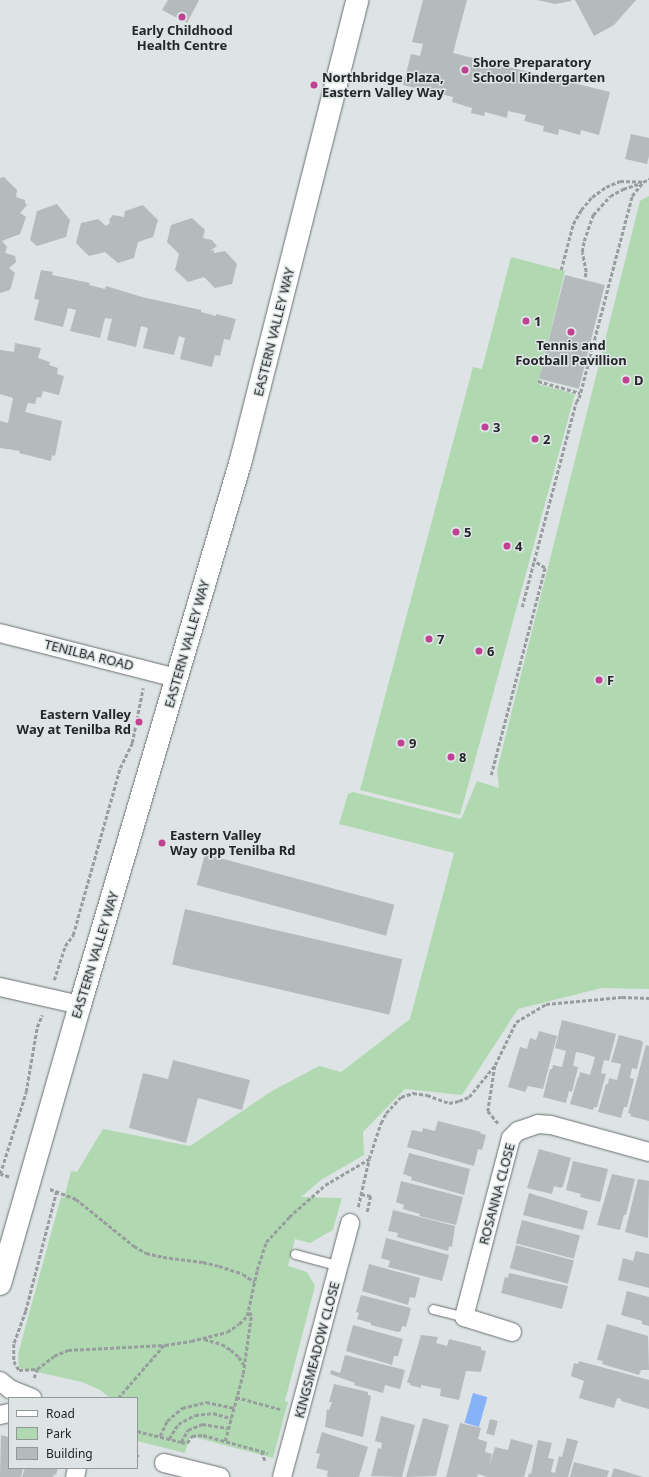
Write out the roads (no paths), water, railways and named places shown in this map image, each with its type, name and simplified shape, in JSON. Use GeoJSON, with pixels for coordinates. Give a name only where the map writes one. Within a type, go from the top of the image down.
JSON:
{"type":"FeatureCollection","features":[{"type":"Feature","properties":{"kind":"main road","name":"EASTERN VALLEY WAY"},"geometry":{"type":"LineString","coordinates":[[0,1284],[80,1005],[241,460],[358,0]]}},
{"type":"Feature","properties":{"kind":"street","name":"TENILBA ROAD"},"geometry":{"type":"LineString","coordinates":[[0,633],[177,678]]}},
{"type":"Feature","properties":{"kind":"street"},"geometry":{"type":"LineString","coordinates":[[0,987],[80,1005]]}},
{"type":"Feature","properties":{"kind":"street","name":"ROSANNA CLOSE"},"geometry":{"type":"LineString","coordinates":[[464,1318],[511,1138],[518,1131],[538,1124],[551,1125],[649,1152]]}},
{"type":"Feature","properties":{"kind":"street","name":"KINGSMEADOW CLOSE"},"geometry":{"type":"LineString","coordinates":[[282,1477],[340,1266],[350,1223]]}},
{"type":"Feature","properties":{"kind":"street"},"geometry":{"type":"LineString","coordinates":[[464,1318],[512,1332]]}},
{"type":"Feature","properties":{"kind":"street"},"geometry":{"type":"LineString","coordinates":[[0,1381],[10,1389],[30,1397]]}},
{"type":"Feature","properties":{"kind":"street"},"geometry":{"type":"LineString","coordinates":[[164,1463],[220,1477]]}},
{"type":"Feature","properties":{"kind":"lane"},"geometry":{"type":"LineString","coordinates":[[295,1254],[340,1266]]}},
{"type":"Feature","properties":{"kind":"lane"},"geometry":{"type":"LineString","coordinates":[[433,1309],[464,1318]]}},
{"type":"Feature","properties":{"kind":"water"},"geometry":{"type":"Polygon","coordinates":[[[473,1393],[487,1397],[479,1427],[464,1423],[473,1393]]]}},
{"type":"Feature","properties":{"kind":"place","name":"Early Childhood Health Centre"},"geometry":{"type":"Point","coordinates":[182,17]}},
{"type":"Feature","properties":{"kind":"place","name":"Shore Preparatory School Kindergarten"},"geometry":{"type":"Point","coordinates":[465,70]}},
{"type":"Feature","properties":{"kind":"place","name":"Northbridge Plaza, Eastern Valley Way"},"geometry":{"type":"Point","coordinates":[314,85]}},
{"type":"Feature","properties":{"kind":"place","name":"1"},"geometry":{"type":"Point","coordinates":[526,321]}},
{"type":"Feature","properties":{"kind":"place","name":"Tennis and Football Pavillion"},"geometry":{"type":"Point","coordinates":[571,332]}},
{"type":"Feature","properties":{"kind":"place","name":"D"},"geometry":{"type":"Point","coordinates":[626,380]}},
{"type":"Feature","properties":{"kind":"place","name":"3"},"geometry":{"type":"Point","coordinates":[485,427]}},
{"type":"Feature","properties":{"kind":"place","name":"2"},"geometry":{"type":"Point","coordinates":[535,439]}},
{"type":"Feature","properties":{"kind":"place","name":"5"},"geometry":{"type":"Point","coordinates":[456,532]}},
{"type":"Feature","properties":{"kind":"place","name":"4"},"geometry":{"type":"Point","coordinates":[507,546]}},
{"type":"Feature","properties":{"kind":"place","name":"7"},"geometry":{"type":"Point","coordinates":[429,639]}},
{"type":"Feature","properties":{"kind":"place","name":"6"},"geometry":{"type":"Point","coordinates":[479,651]}},
{"type":"Feature","properties":{"kind":"place","name":"F"},"geometry":{"type":"Point","coordinates":[599,680]}},
{"type":"Feature","properties":{"kind":"place","name":"Eastern Valley Way at Tenilba Rd"},"geometry":{"type":"Point","coordinates":[139,722]}},
{"type":"Feature","properties":{"kind":"place","name":"9"},"geometry":{"type":"Point","coordinates":[401,743]}},
{"type":"Feature","properties":{"kind":"place","name":"8"},"geometry":{"type":"Point","coordinates":[451,757]}},
{"type":"Feature","properties":{"kind":"place","name":"Eastern Valley Way opp Tenilba Rd"},"geometry":{"type":"Point","coordinates":[162,843]}}]}
